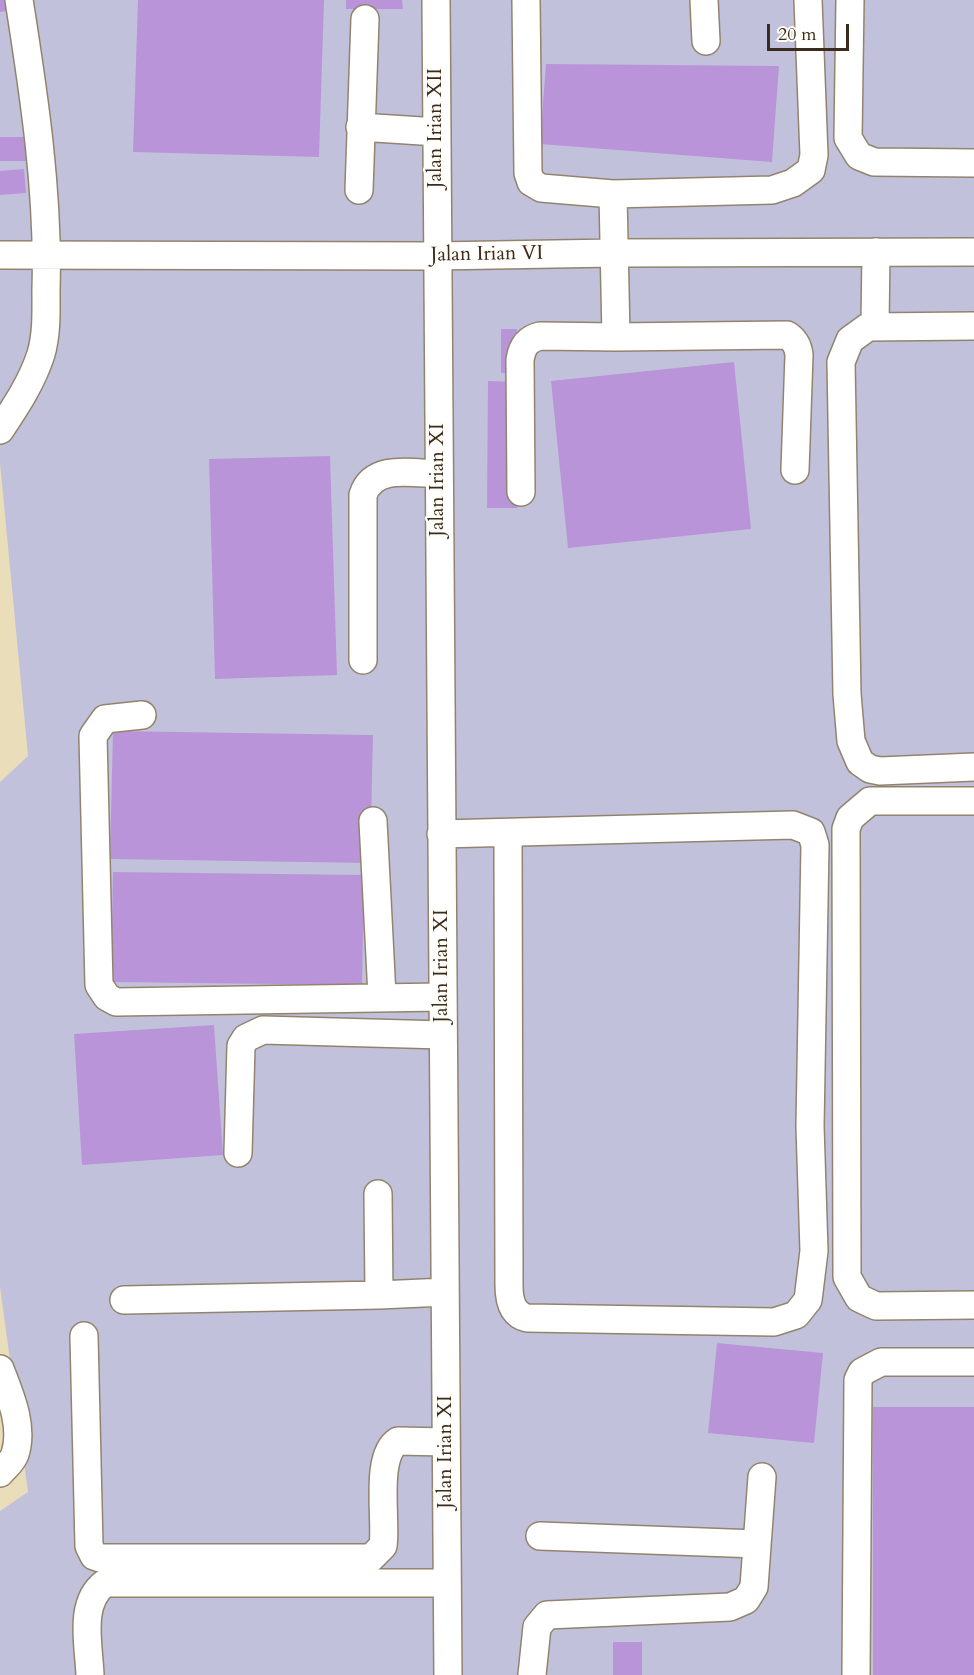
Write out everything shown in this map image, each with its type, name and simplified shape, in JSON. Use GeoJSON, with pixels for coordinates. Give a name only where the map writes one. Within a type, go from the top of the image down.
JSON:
{"type":"FeatureCollection","features":[{"type":"Feature","properties":{"kind":"street"},"geometry":{"type":"LineString","coordinates":[[0,430],[22,398],[41,353],[45,333],[47,254],[33,87],[19,0]]}},
{"type":"Feature","properties":{"kind":"street","name":"Jalan Irian XII"},"geometry":{"type":"LineString","coordinates":[[436,0],[436,256]]}},
{"type":"Feature","properties":{"kind":"street"},"geometry":{"type":"LineString","coordinates":[[526,0],[529,178],[541,188],[613,194],[772,189],[793,183],[811,170],[814,155],[808,0]]}},
{"type":"Feature","properties":{"kind":"street"},"geometry":{"type":"LineString","coordinates":[[704,0],[706,41]]}},
{"type":"Feature","properties":{"kind":"street"},"geometry":{"type":"LineString","coordinates":[[850,0],[848,138],[859,156],[874,162],[974,163]]}},
{"type":"Feature","properties":{"kind":"street"},"geometry":{"type":"LineString","coordinates":[[359,190],[365,19]]}},
{"type":"Feature","properties":{"kind":"street"},"geometry":{"type":"LineString","coordinates":[[360,127],[436,132]]}},
{"type":"Feature","properties":{"kind":"street"},"geometry":{"type":"LineString","coordinates":[[613,194],[616,337]]}},
{"type":"Feature","properties":{"kind":"street"},"geometry":{"type":"LineString","coordinates":[[875,326],[876,252]]}},
{"type":"Feature","properties":{"kind":"street","name":"Jalan Irian VI"},"geometry":{"type":"LineString","coordinates":[[0,255],[436,256],[974,252]]}},
{"type":"Feature","properties":{"kind":"street","name":"Jalan Irian XI"},"geometry":{"type":"LineString","coordinates":[[436,256],[448,1675]]}},
{"type":"Feature","properties":{"kind":"street"},"geometry":{"type":"LineString","coordinates":[[974,326],[875,326],[861,330],[855,335],[845,349],[841,362],[850,741],[860,762],[880,771],[974,767]]}},
{"type":"Feature","properties":{"kind":"street"},"geometry":{"type":"LineString","coordinates":[[521,492],[520,360],[522,348],[532,338],[540,336],[787,335],[797,344],[799,355],[795,470]]}},
{"type":"Feature","properties":{"kind":"street"},"geometry":{"type":"LineString","coordinates":[[363,660],[363,495],[366,487],[381,474],[438,474]]}},
{"type":"Feature","properties":{"kind":"street"},"geometry":{"type":"LineString","coordinates":[[142,716],[105,719],[93,736],[99,985],[106,997],[116,1002],[382,996],[442,997]]}},
{"type":"Feature","properties":{"kind":"street"},"geometry":{"type":"LineString","coordinates":[[974,801],[870,801],[850,818],[846,829],[847,1277],[859,1298],[876,1306],[974,1305]]}},
{"type":"Feature","properties":{"kind":"street"},"geometry":{"type":"LineString","coordinates":[[374,820],[382,996]]}},
{"type":"Feature","properties":{"kind":"street"},"geometry":{"type":"LineString","coordinates":[[441,834],[794,825],[808,830],[813,836],[810,1126],[814,1251],[808,1300],[796,1315],[774,1322],[527,1318],[514,1310],[510,1300],[509,1285],[507,834]]}},
{"type":"Feature","properties":{"kind":"street"},"geometry":{"type":"LineString","coordinates":[[238,1153],[241,1046],[253,1033],[263,1030],[443,1035]]}},
{"type":"Feature","properties":{"kind":"street"},"geometry":{"type":"LineString","coordinates":[[378,1194],[379,1295]]}},
{"type":"Feature","properties":{"kind":"street"},"geometry":{"type":"LineString","coordinates":[[124,1300],[445,1292]]}},
{"type":"Feature","properties":{"kind":"street"},"geometry":{"type":"LineString","coordinates":[[84,1336],[89,1546],[94,1556],[100,1558],[371,1558],[383,1546],[384,1472],[387,1452],[392,1444],[398,1441],[446,1442]]}},
{"type":"Feature","properties":{"kind":"street"},"geometry":{"type":"LineString","coordinates":[[856,1675],[858,1380],[862,1372],[881,1362],[974,1362]]}},
{"type":"Feature","properties":{"kind":"street"},"geometry":{"type":"LineString","coordinates":[[0,1369],[13,1407],[19,1435],[15,1456],[0,1473]]}},
{"type":"Feature","properties":{"kind":"street"},"geometry":{"type":"LineString","coordinates":[[532,1675],[537,1627],[547,1614],[739,1605],[753,1591],[762,1478]]}},
{"type":"Feature","properties":{"kind":"street"},"geometry":{"type":"LineString","coordinates":[[540,1536],[757,1544]]}},
{"type":"Feature","properties":{"kind":"street"},"geometry":{"type":"LineString","coordinates":[[90,1675],[88,1605],[97,1589],[105,1583],[447,1583]]}},
{"type":"Feature","properties":{"kind":"shaded area"},"geometry":{"type":"Polygon","coordinates":[[[0,0],[974,0],[974,1675],[0,1675],[0,1511],[28,1492],[0,1287],[0,782],[28,756],[0,463],[0,0]]]}},
{"type":"Feature","properties":{"kind":"building"},"geometry":{"type":"Polygon","coordinates":[[[0,0],[4,0],[7,11],[0,12],[0,0]]]}},
{"type":"Feature","properties":{"kind":"building"},"geometry":{"type":"Polygon","coordinates":[[[138,0],[324,0],[319,157],[133,152],[138,0]]]}},
{"type":"Feature","properties":{"kind":"building"},"geometry":{"type":"Polygon","coordinates":[[[346,0],[402,0],[403,9],[346,9],[346,0]]]}},
{"type":"Feature","properties":{"kind":"building"},"geometry":{"type":"Polygon","coordinates":[[[546,64],[779,66],[772,162],[540,144],[546,64]]]}},
{"type":"Feature","properties":{"kind":"building"},"geometry":{"type":"Polygon","coordinates":[[[0,137],[37,137],[36,161],[0,161],[0,137]]]}},
{"type":"Feature","properties":{"kind":"building"},"geometry":{"type":"Polygon","coordinates":[[[24,169],[26,193],[0,195],[0,171],[24,169]]]}},
{"type":"Feature","properties":{"kind":"building"},"geometry":{"type":"Polygon","coordinates":[[[501,329],[517,329],[517,373],[501,373],[501,329]]]}},
{"type":"Feature","properties":{"kind":"building"},"geometry":{"type":"Polygon","coordinates":[[[734,362],[751,529],[568,548],[551,381],[734,362]]]}},
{"type":"Feature","properties":{"kind":"building"},"geometry":{"type":"Polygon","coordinates":[[[488,381],[519,382],[517,508],[487,508],[488,381]]]}},
{"type":"Feature","properties":{"kind":"building"},"geometry":{"type":"Polygon","coordinates":[[[330,456],[337,675],[215,679],[209,459],[330,456]]]}},
{"type":"Feature","properties":{"kind":"building"},"geometry":{"type":"Polygon","coordinates":[[[113,731],[373,735],[370,863],[110,859],[113,731]]]}},
{"type":"Feature","properties":{"kind":"building"},"geometry":{"type":"Polygon","coordinates":[[[113,872],[364,875],[362,985],[111,982],[113,872]]]}},
{"type":"Feature","properties":{"kind":"building"},"geometry":{"type":"Polygon","coordinates":[[[214,1025],[223,1155],[82,1165],[74,1034],[214,1025]]]}},
{"type":"Feature","properties":{"kind":"building"},"geometry":{"type":"Polygon","coordinates":[[[717,1343],[823,1353],[814,1443],[708,1433],[717,1343]]]}},
{"type":"Feature","properties":{"kind":"building"},"geometry":{"type":"Polygon","coordinates":[[[873,1407],[974,1407],[974,1675],[873,1675],[873,1407]]]}},
{"type":"Feature","properties":{"kind":"building"},"geometry":{"type":"Polygon","coordinates":[[[613,1642],[642,1642],[642,1675],[613,1675],[613,1642]]]}}]}
